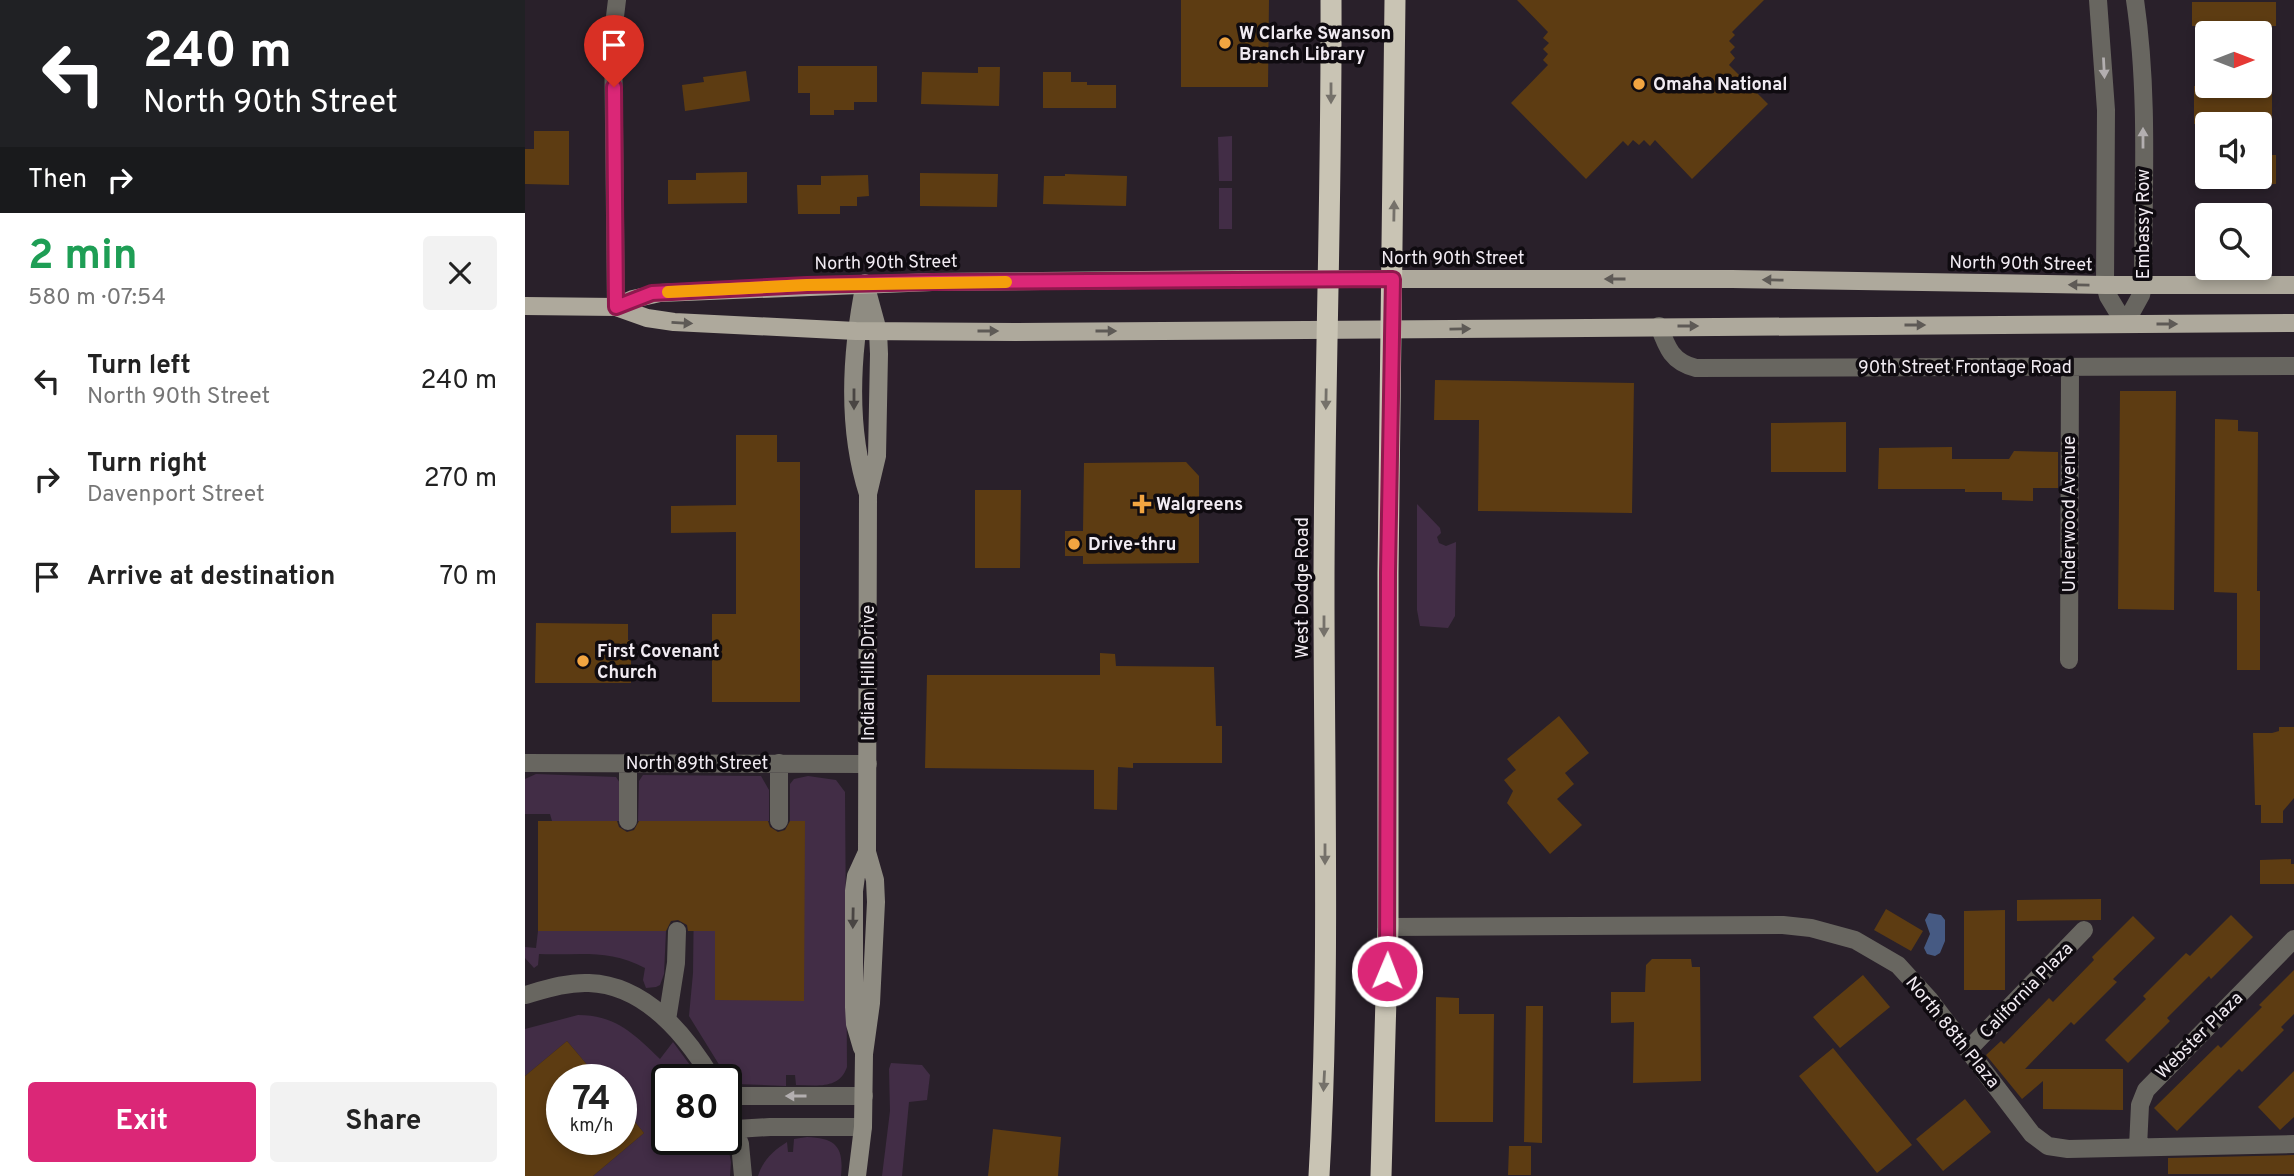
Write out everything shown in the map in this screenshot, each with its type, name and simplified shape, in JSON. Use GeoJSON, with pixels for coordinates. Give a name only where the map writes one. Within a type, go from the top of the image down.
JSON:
{"type":"FeatureCollection","features":[{"type":"Feature","properties":{"kind":"highway","name":"West Dodge Road"},"geometry":{"type":"LineString","coordinates":[[1319,1176],[1325,1073],[1324,589],[1330,279],[1331,0]]}},
{"type":"Feature","properties":{"kind":"highway"},"geometry":{"type":"LineString","coordinates":[[1381,1176],[1388,927],[1388,573],[1395,0]]}},
{"type":"Feature","properties":{"kind":"main road","name":"North 90th Street"},"geometry":{"type":"LineString","coordinates":[[525,306],[616,307],[652,293],[865,284],[1330,279],[1732,279],[2143,286],[2294,285]]}},
{"type":"Feature","properties":{"kind":"main road","name":"North 90th Street"},"geometry":{"type":"LineString","coordinates":[[616,307],[635,315],[663,321],[856,331],[1328,331],[1659,326],[2294,323]]}},
{"type":"Feature","properties":{"kind":"street"},"geometry":{"type":"LineString","coordinates":[[616,307],[613,33],[617,0]]}},
{"type":"Feature","properties":{"kind":"street","name":"Embassy Row"},"geometry":{"type":"LineString","coordinates":[[2098,0],[2106,110],[2105,285],[2108,296],[2125,324],[2143,286],[2142,78],[2135,0]]}},
{"type":"Feature","properties":{"kind":"street","name":"Indian Hills Drive"},"geometry":{"type":"LineString","coordinates":[[857,1176],[863,1127],[864,1054],[855,1024],[853,951],[855,884],[867,852],[868,494],[855,445],[856,331],[865,284]]}},
{"type":"Feature","properties":{"kind":"street","name":"Indian Hills Drive"},"geometry":{"type":"LineString","coordinates":[[865,284],[878,331],[878,447],[868,494]]}},
{"type":"Feature","properties":{"kind":"street","name":"90th Street Frontage Road"},"geometry":{"type":"LineString","coordinates":[[1659,326],[1668,352],[1676,360],[1696,368],[2294,366]]}},
{"type":"Feature","properties":{"kind":"street","name":"Underwood Avenue"},"geometry":{"type":"LineString","coordinates":[[2069,660],[2070,367]]}},
{"type":"Feature","properties":{"kind":"street"},"geometry":{"type":"LineString","coordinates":[[628,762],[628,821]]}},
{"type":"Feature","properties":{"kind":"street","name":"North 89th Street"},"geometry":{"type":"LineString","coordinates":[[525,763],[868,764]]}},
{"type":"Feature","properties":{"kind":"street"},"geometry":{"type":"LineString","coordinates":[[779,763],[779,821]]}},
{"type":"Feature","properties":{"kind":"street","name":"North 88th Plaza"},"geometry":{"type":"LineString","coordinates":[[1388,927],[1783,925],[1811,928],[1855,940],[1885,955],[1898,965],[2041,1142],[2060,1149],[2294,1143]]}},
{"type":"Feature","properties":{"kind":"street","name":"California Plaza"},"geometry":{"type":"LineString","coordinates":[[1968,1050],[2084,930]]}},
{"type":"Feature","properties":{"kind":"street"},"geometry":{"type":"LineString","coordinates":[[667,1020],[674,983],[677,931]]}},
{"type":"Feature","properties":{"kind":"street","name":"Webster Plaza"},"geometry":{"type":"LineString","coordinates":[[2138,1147],[2140,1105],[2146,1090],[2294,939]]}},
{"type":"Feature","properties":{"kind":"street"},"geometry":{"type":"LineString","coordinates":[[525,995],[570,983],[604,984],[636,996],[667,1020],[703,1064]]}},
{"type":"Feature","properties":{"kind":"street"},"geometry":{"type":"LineString","coordinates":[[742,1096],[864,1096]]}},
{"type":"Feature","properties":{"kind":"street"},"geometry":{"type":"LineString","coordinates":[[742,1128],[770,1126],[863,1127]]}},
{"type":"Feature","properties":{"kind":"street"},"geometry":{"type":"LineString","coordinates":[[742,1155],[743,1176]]}},
{"type":"Feature","properties":{"kind":"shaded area"},"geometry":{"type":"Polygon","coordinates":[[[1232,136],[1232,181],[1219,181],[1218,137],[1232,136]]]}},
{"type":"Feature","properties":{"kind":"shaded area"},"geometry":{"type":"Polygon","coordinates":[[[1219,188],[1232,188],[1232,229],[1219,229],[1219,188]]]}},
{"type":"Feature","properties":{"kind":"shaded area"},"geometry":{"type":"Polygon","coordinates":[[[1417,504],[1440,528],[1441,533],[1437,537],[1439,543],[1446,546],[1456,542],[1455,616],[1448,628],[1420,626],[1417,610],[1417,504]]]}},
{"type":"Feature","properties":{"kind":"shaded area"},"geometry":{"type":"Polygon","coordinates":[[[536,774],[616,777],[620,783],[619,821],[552,821],[550,814],[525,814],[525,779],[536,774]]]}},
{"type":"Feature","properties":{"kind":"shaded area"},"geometry":{"type":"Polygon","coordinates":[[[643,775],[761,776],[769,790],[769,821],[638,821],[639,781],[643,775]]]}},
{"type":"Feature","properties":{"kind":"shaded area"},"geometry":{"type":"Polygon","coordinates":[[[808,776],[836,780],[845,792],[847,1067],[838,1080],[826,1085],[796,1085],[795,1075],[786,1075],[786,1086],[742,1084],[742,1064],[719,1064],[689,1016],[693,973],[694,893],[804,821],[790,821],[790,784],[794,779],[808,776]]]}},
{"type":"Feature","properties":{"kind":"shaded area"},"geometry":{"type":"Polygon","coordinates":[[[538,931],[666,931],[664,974],[660,985],[646,988],[643,980],[645,968],[605,955],[539,954],[538,965],[534,968],[525,958],[525,947],[536,948],[538,931]]]}},
{"type":"Feature","properties":{"kind":"shaded area"},"geometry":{"type":"Polygon","coordinates":[[[578,1015],[591,1016],[614,1022],[633,1034],[660,1059],[673,1042],[689,1064],[651,1064],[651,1155],[730,1155],[730,1176],[593,1176],[618,1155],[637,1155],[637,1139],[644,1133],[637,1124],[637,1064],[586,1064],[567,1041],[525,1076],[525,1029],[578,1015]]]}},
{"type":"Feature","properties":{"kind":"shaded area"},"geometry":{"type":"Polygon","coordinates":[[[891,1063],[922,1065],[930,1075],[927,1100],[909,1102],[902,1176],[882,1176],[890,1111],[891,1063]]]}},
{"type":"Feature","properties":{"kind":"shaded area"},"geometry":{"type":"Polygon","coordinates":[[[794,1139],[825,1139],[836,1146],[841,1158],[841,1176],[758,1176],[777,1149],[787,1142],[788,1152],[793,1152],[794,1139]]]}},
{"type":"Feature","properties":{"kind":"water"},"geometry":{"type":"Polygon","coordinates":[[[1929,913],[1941,915],[1945,920],[1945,941],[1940,953],[1935,956],[1927,954],[1924,948],[1930,934],[1925,920],[1929,913]]]}},
{"type":"Feature","properties":{"kind":"building","name":"W Clarke Swanson Branch Library"},"geometry":{"type":"Polygon","coordinates":[[[1181,0],[1269,0],[1268,87],[1181,87],[1181,0]]]}},
{"type":"Feature","properties":{"kind":"building","name":"Omaha National"},"geometry":{"type":"Polygon","coordinates":[[[1517,0],[1764,0],[1732,32],[1735,35],[1729,41],[1735,47],[1730,52],[1735,58],[1729,65],[1768,104],[1692,179],[1655,140],[1650,146],[1644,140],[1639,145],[1633,140],[1628,146],[1623,141],[1586,179],[1511,103],[1548,65],[1543,60],[1548,54],[1543,49],[1549,43],[1543,38],[1548,32],[1517,0]]]}},
{"type":"Feature","properties":{"kind":"building"},"geometry":{"type":"Polygon","coordinates":[[[2192,2],[2276,2],[2276,26],[2272,26],[2272,21],[2195,21],[2195,26],[2192,26],[2192,2]]]}},
{"type":"Feature","properties":{"kind":"building"},"geometry":{"type":"Polygon","coordinates":[[[798,66],[877,66],[877,102],[854,102],[854,110],[834,110],[834,115],[810,115],[810,93],[798,93],[798,66]]]}},
{"type":"Feature","properties":{"kind":"building"},"geometry":{"type":"Polygon","coordinates":[[[978,67],[1000,67],[999,106],[921,104],[922,72],[978,73],[978,67]]]}},
{"type":"Feature","properties":{"kind":"building"},"geometry":{"type":"Polygon","coordinates":[[[746,71],[750,101],[685,111],[682,85],[704,82],[703,77],[746,71]]]}},
{"type":"Feature","properties":{"kind":"building"},"geometry":{"type":"Polygon","coordinates":[[[1043,72],[1071,72],[1071,82],[1087,82],[1087,85],[1116,85],[1116,108],[1043,108],[1043,72]]]}},
{"type":"Feature","properties":{"kind":"building"},"geometry":{"type":"Polygon","coordinates":[[[2194,86],[2195,98],[2272,98],[2272,112],[2195,112],[2194,124],[2194,86]]]}},
{"type":"Feature","properties":{"kind":"building"},"geometry":{"type":"Polygon","coordinates":[[[534,131],[569,131],[569,185],[525,184],[525,149],[534,149],[534,131]]]}},
{"type":"Feature","properties":{"kind":"building"},"geometry":{"type":"Polygon","coordinates":[[[2272,155],[2276,155],[2276,184],[2272,184],[2272,155]]]}},
{"type":"Feature","properties":{"kind":"building"},"geometry":{"type":"Polygon","coordinates":[[[747,172],[747,203],[668,204],[668,180],[696,180],[696,173],[747,172]]]}},
{"type":"Feature","properties":{"kind":"building"},"geometry":{"type":"Polygon","coordinates":[[[920,173],[998,174],[997,207],[920,206],[920,173]]]}},
{"type":"Feature","properties":{"kind":"building"},"geometry":{"type":"Polygon","coordinates":[[[868,175],[869,196],[857,197],[857,206],[840,206],[840,214],[798,214],[797,185],[821,185],[821,176],[868,175]]]}},
{"type":"Feature","properties":{"kind":"building"},"geometry":{"type":"Polygon","coordinates":[[[1044,176],[1127,176],[1126,206],[1043,204],[1044,176]]]}},
{"type":"Feature","properties":{"kind":"building"},"geometry":{"type":"Polygon","coordinates":[[[1435,380],[1634,383],[1632,513],[1478,511],[1479,420],[1434,420],[1435,380]]]}},
{"type":"Feature","properties":{"kind":"building"},"geometry":{"type":"Polygon","coordinates":[[[2120,391],[2176,391],[2174,610],[2118,609],[2120,391]]]}},
{"type":"Feature","properties":{"kind":"building"},"geometry":{"type":"Polygon","coordinates":[[[2215,419],[2238,420],[2238,431],[2258,432],[2257,591],[2260,591],[2260,670],[2237,670],[2237,593],[2214,592],[2215,419]]]}},
{"type":"Feature","properties":{"kind":"building"},"geometry":{"type":"Polygon","coordinates":[[[1846,422],[1846,472],[1771,472],[1771,423],[1846,422]]]}},
{"type":"Feature","properties":{"kind":"building"},"geometry":{"type":"Polygon","coordinates":[[[736,435],[777,435],[777,462],[800,462],[800,702],[712,702],[712,614],[736,614],[736,532],[671,533],[671,506],[736,505],[736,435]]]}},
{"type":"Feature","properties":{"kind":"building"},"geometry":{"type":"Polygon","coordinates":[[[1952,447],[1952,459],[2009,459],[2014,451],[2058,452],[2058,488],[2033,488],[2033,501],[2002,500],[2002,492],[1965,492],[1965,489],[1878,489],[1879,448],[1952,447]]]}},
{"type":"Feature","properties":{"kind":"building","name":"Walgreens"},"geometry":{"type":"Polygon","coordinates":[[[1186,462],[1199,476],[1199,563],[1083,564],[1083,556],[1065,556],[1065,531],[1083,531],[1084,463],[1186,462]]]}},
{"type":"Feature","properties":{"kind":"building"},"geometry":{"type":"Polygon","coordinates":[[[975,490],[1021,490],[1020,568],[975,568],[975,490]]]}},
{"type":"Feature","properties":{"kind":"building","name":"First Covenant Church"},"geometry":{"type":"Polygon","coordinates":[[[536,623],[628,624],[628,640],[631,640],[631,683],[535,683],[536,623]]]}},
{"type":"Feature","properties":{"kind":"building"},"geometry":{"type":"Polygon","coordinates":[[[1100,653],[1115,654],[1116,666],[1214,667],[1216,726],[1222,726],[1222,763],[1133,763],[1133,768],[1118,767],[1117,810],[1094,809],[1094,770],[925,768],[927,675],[1100,675],[1100,653]]]}},
{"type":"Feature","properties":{"kind":"building"},"geometry":{"type":"Polygon","coordinates":[[[1559,716],[1589,753],[1565,773],[1574,784],[1557,799],[1582,825],[1550,854],[1507,803],[1513,791],[1504,780],[1516,770],[1507,759],[1559,716]]]}},
{"type":"Feature","properties":{"kind":"building"},"geometry":{"type":"Polygon","coordinates":[[[2279,727],[2294,727],[2294,798],[2283,811],[2283,823],[2261,823],[2261,805],[2255,805],[2253,733],[2272,733],[2279,731],[2279,727]]]}},
{"type":"Feature","properties":{"kind":"building"},"geometry":{"type":"Polygon","coordinates":[[[538,821],[617,821],[619,827],[627,832],[634,830],[639,821],[768,821],[770,827],[778,832],[785,830],[790,821],[805,821],[804,1001],[715,1000],[715,931],[688,931],[687,925],[678,920],[671,921],[666,931],[538,931],[538,821]]]}},
{"type":"Feature","properties":{"kind":"building"},"geometry":{"type":"Polygon","coordinates":[[[2291,859],[2291,864],[2294,864],[2294,884],[2260,884],[2260,860],[2291,859]]]}},
{"type":"Feature","properties":{"kind":"building"},"geometry":{"type":"Polygon","coordinates":[[[2101,899],[2101,920],[2017,921],[2017,900],[2101,899]]]}},
{"type":"Feature","properties":{"kind":"building"},"geometry":{"type":"Polygon","coordinates":[[[1886,909],[1923,931],[1911,951],[1874,930],[1886,909]]]}},
{"type":"Feature","properties":{"kind":"building"},"geometry":{"type":"Polygon","coordinates":[[[2005,910],[2005,990],[1964,990],[1964,911],[2005,910]]]}},
{"type":"Feature","properties":{"kind":"building"},"geometry":{"type":"Polygon","coordinates":[[[2231,915],[2253,937],[2167,1018],[2170,1021],[2128,1063],[2105,1040],[2146,999],[2143,996],[2186,953],[2190,956],[2231,915]]]}},
{"type":"Feature","properties":{"kind":"building"},"geometry":{"type":"Polygon","coordinates":[[[2133,916],[2155,938],[2113,979],[2117,982],[2074,1025],[2071,1022],[2025,1069],[2123,1069],[2123,1110],[2043,1109],[2043,1081],[2022,1099],[1986,1055],[2001,1041],[2004,1044],[2049,998],[2053,1002],[2133,916]]]}},
{"type":"Feature","properties":{"kind":"building"},"geometry":{"type":"Polygon","coordinates":[[[1652,959],[1691,959],[1692,967],[1700,967],[1701,1081],[1633,1083],[1634,1022],[1611,1023],[1611,992],[1645,992],[1646,965],[1652,959]]]}},
{"type":"Feature","properties":{"kind":"building"},"geometry":{"type":"Polygon","coordinates":[[[2294,970],[2294,1014],[2281,1027],[2284,1030],[2242,1072],[2239,1069],[2177,1131],[2154,1108],[2218,1045],[2221,1048],[2294,970]]]}},
{"type":"Feature","properties":{"kind":"building"},"geometry":{"type":"Polygon","coordinates":[[[1863,975],[1890,1007],[1840,1048],[1813,1017],[1863,975]]]}},
{"type":"Feature","properties":{"kind":"building"},"geometry":{"type":"Polygon","coordinates":[[[1436,997],[1459,998],[1459,1014],[1494,1014],[1493,1122],[1435,1122],[1436,997]]]}},
{"type":"Feature","properties":{"kind":"building"},"geometry":{"type":"Polygon","coordinates":[[[1526,1006],[1543,1006],[1542,1143],[1524,1142],[1526,1006]]]}},
{"type":"Feature","properties":{"kind":"building"},"geometry":{"type":"Polygon","coordinates":[[[567,1041],[586,1064],[546,1064],[546,1155],[618,1155],[593,1176],[525,1176],[525,1076],[567,1041]]]}},
{"type":"Feature","properties":{"kind":"building"},"geometry":{"type":"Polygon","coordinates":[[[1833,1048],[1912,1145],[1877,1173],[1799,1076],[1833,1048]]]}},
{"type":"Feature","properties":{"kind":"building"},"geometry":{"type":"Polygon","coordinates":[[[2294,1071],[2294,1117],[2280,1130],[2258,1107],[2294,1071]]]}},
{"type":"Feature","properties":{"kind":"building"},"geometry":{"type":"Polygon","coordinates":[[[1965,1099],[1991,1132],[1943,1171],[1916,1139],[1965,1099]]]}},
{"type":"Feature","properties":{"kind":"building"},"geometry":{"type":"Polygon","coordinates":[[[637,1124],[644,1133],[637,1139],[637,1124]]]}},
{"type":"Feature","properties":{"kind":"building"},"geometry":{"type":"Polygon","coordinates":[[[993,1129],[1061,1137],[1058,1176],[988,1176],[993,1129]]]}},
{"type":"Feature","properties":{"kind":"building"},"geometry":{"type":"Polygon","coordinates":[[[1509,1146],[1531,1146],[1531,1175],[1508,1175],[1509,1146]]]}},
{"type":"Feature","properties":{"kind":"building"},"geometry":{"type":"Polygon","coordinates":[[[2294,1155],[2294,1174],[2168,1174],[2168,1158],[2294,1155]]]}},
{"type":"Feature","properties":{"kind":"slow traffic"},"geometry":{"type":"LineString","coordinates":[[668,292],[807,285],[1006,282]]}},
{"type":"Feature","properties":{"kind":"place","name":"W Clarke Swanson Branch Library"},"geometry":{"type":"Point","coordinates":[1225,43]}},
{"type":"Feature","properties":{"kind":"place","name":"Omaha National"},"geometry":{"type":"Point","coordinates":[1639,84]}},
{"type":"Feature","properties":{"kind":"place","name":"Walgreens"},"geometry":{"type":"Point","coordinates":[1142,504]}},
{"type":"Feature","properties":{"kind":"place","name":"Drive-thru"},"geometry":{"type":"Point","coordinates":[1074,544]}},
{"type":"Feature","properties":{"kind":"place","name":"First Covenant Church"},"geometry":{"type":"Point","coordinates":[583,661]}},
{"type":"Feature","properties":{"kind":"route"},"geometry":{"type":"LineString","coordinates":[[614,87],[616,307],[652,293],[807,285],[1393,279],[1388,573],[1387,971]]}}]}
